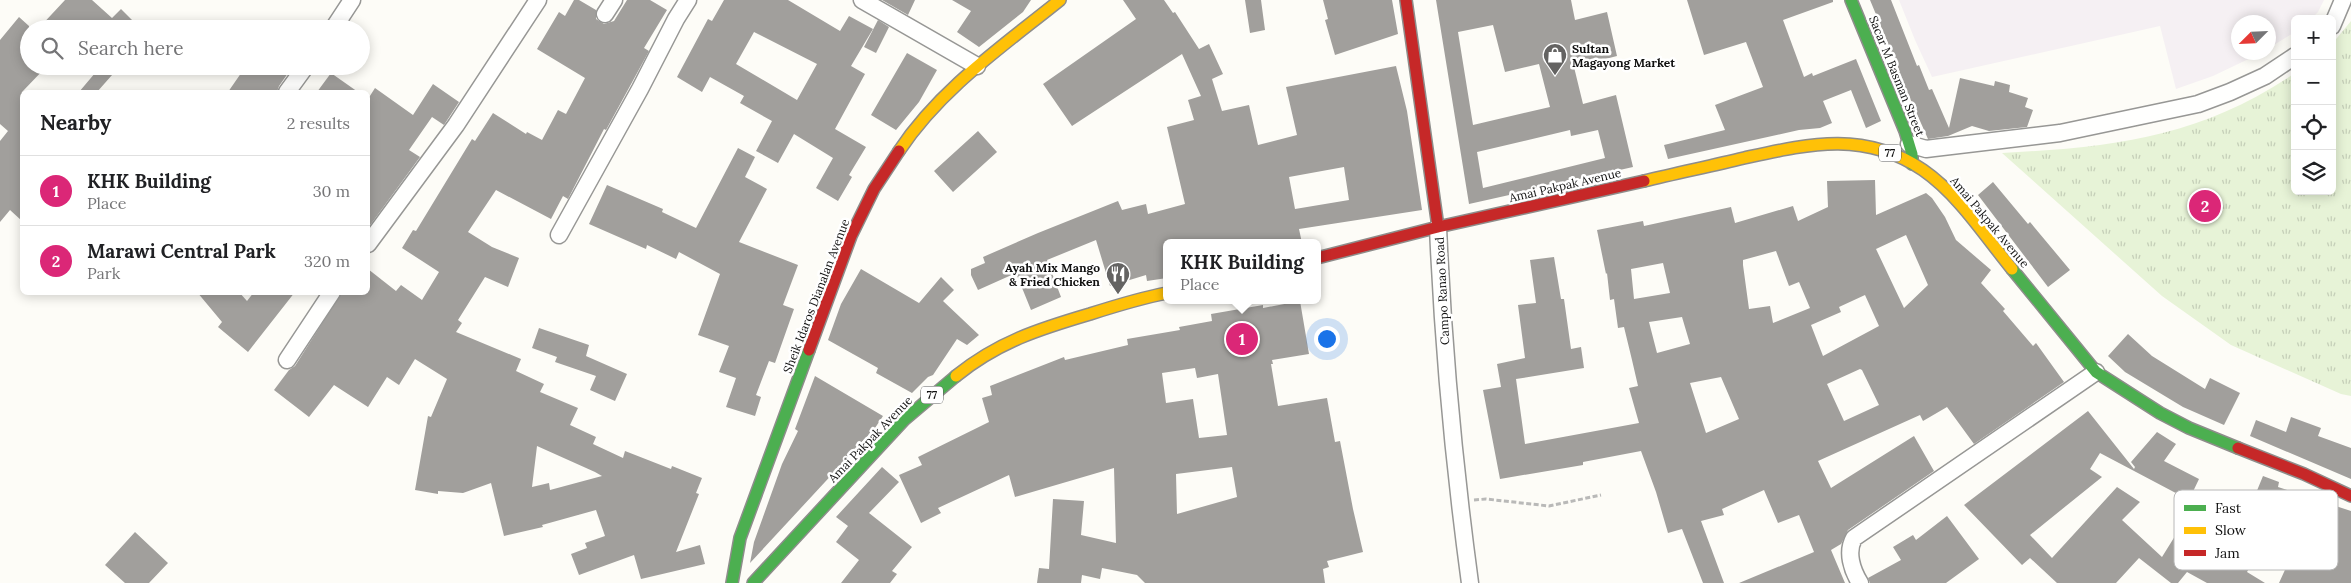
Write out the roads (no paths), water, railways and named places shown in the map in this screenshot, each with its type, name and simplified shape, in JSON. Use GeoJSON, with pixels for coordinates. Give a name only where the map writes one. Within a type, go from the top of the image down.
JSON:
{"type":"FeatureCollection","features":[{"type":"Feature","properties":{"kind":"main road","name":"Sheik Idaros Dianalan Avenue"},"geometry":{"type":"LineString","coordinates":[[732,583],[735,561],[744,525],[851,236],[874,189],[915,127],[945,94],[1060,0]]}},
{"type":"Feature","properties":{"kind":"main road","name":"Campo Ranao Road"},"geometry":{"type":"LineString","coordinates":[[1406,0],[1438,227]]}},
{"type":"Feature","properties":{"kind":"main road","name":"Sacar M Basman Street"},"geometry":{"type":"LineString","coordinates":[[1851,0],[1909,144],[1912,164]]}},
{"type":"Feature","properties":{"kind":"main road","name":"Amai Pakpak Avenue"},"geometry":{"type":"LineString","coordinates":[[1321,257],[1438,227],[1818,142],[1866,146],[1890,153],[1912,164],[1948,191],[2096,372],[2160,413],[2189,428],[2304,474],[2351,496]]}},
{"type":"Feature","properties":{"kind":"main road","name":"Amai Pakpak Avenue"},"geometry":{"type":"LineString","coordinates":[[753,583],[904,420],[969,366],[998,348],[1030,332],[1145,297],[1163,294]]}},
{"type":"Feature","properties":{"kind":"street"},"geometry":{"type":"LineString","coordinates":[[338,20],[352,0]]}},
{"type":"Feature","properties":{"kind":"street"},"geometry":{"type":"LineString","coordinates":[[370,241],[456,125],[538,0]]}},
{"type":"Feature","properties":{"kind":"street"},"geometry":{"type":"LineString","coordinates":[[605,14],[614,0]]}},
{"type":"Feature","properties":{"kind":"street"},"geometry":{"type":"LineString","coordinates":[[559,235],[688,0]]}},
{"type":"Feature","properties":{"kind":"street"},"geometry":{"type":"LineString","coordinates":[[862,0],[977,66]]}},
{"type":"Feature","properties":{"kind":"street"},"geometry":{"type":"LineString","coordinates":[[2336,17],[2343,0]]}},
{"type":"Feature","properties":{"kind":"street"},"geometry":{"type":"LineString","coordinates":[[1909,144],[1934,148],[2060,133],[2198,104],[2265,76],[2291,59]]}},
{"type":"Feature","properties":{"kind":"street"},"geometry":{"type":"LineString","coordinates":[[288,90],[299,75]]}},
{"type":"Feature","properties":{"kind":"street","name":"Campo Ranao Road"},"geometry":{"type":"LineString","coordinates":[[1438,227],[1441,288],[1459,501],[1470,583]]}},
{"type":"Feature","properties":{"kind":"street"},"geometry":{"type":"LineString","coordinates":[[287,360],[330,295]]}},
{"type":"Feature","properties":{"kind":"street"},"geometry":{"type":"LineString","coordinates":[[1860,583],[1853,572],[1850,555],[1850,545],[1854,538],[2096,372]]}},
{"type":"Feature","properties":{"kind":"place","name":"Sultan Magayong Market"},"geometry":{"type":"Point","coordinates":[1555,76]}},
{"type":"Feature","properties":{"kind":"place","name":"Marawi Central Park"},"geometry":{"type":"Point","coordinates":[2205,206]}},
{"type":"Feature","properties":{"kind":"place","name":"Ayah Mix Mango & Fried Chicken"},"geometry":{"type":"Point","coordinates":[1118,295]}},
{"type":"Feature","properties":{"kind":"place","name":"KHK Building"},"geometry":{"type":"Point","coordinates":[1242,339]}}]}
